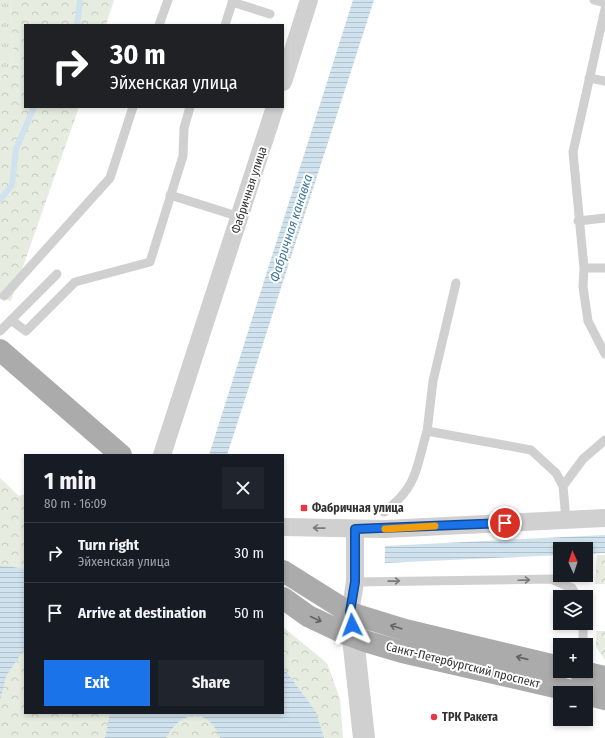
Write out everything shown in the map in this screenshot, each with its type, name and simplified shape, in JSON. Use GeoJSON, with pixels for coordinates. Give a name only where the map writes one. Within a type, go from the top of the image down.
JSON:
{"type":"FeatureCollection","features":[{"type":"Feature","properties":{"kind":"main road"},"geometry":{"type":"LineString","coordinates":[[0,350],[120,454]]}},
{"type":"Feature","properties":{"kind":"main road","name":"Санкт-Петербургский проспект"},"geometry":{"type":"LineString","coordinates":[[284,572],[350,612],[405,630],[553,665]]}},
{"type":"Feature","properties":{"kind":"main road","name":"Санкт-Петербургский проспект"},"geometry":{"type":"LineString","coordinates":[[284,599],[308,616],[350,635],[402,652],[553,687]]}},
{"type":"Feature","properties":{"kind":"main road"},"geometry":{"type":"LineString","coordinates":[[593,674],[605,677]]}},
{"type":"Feature","properties":{"kind":"main road"},"geometry":{"type":"LineString","coordinates":[[593,696],[605,699]]}},
{"type":"Feature","properties":{"kind":"street"},"geometry":{"type":"LineString","coordinates":[[284,79],[309,0]]}},
{"type":"Feature","properties":{"kind":"street","name":"Фабричная улица"},"geometry":{"type":"LineString","coordinates":[[162,454],[275,108]]}},
{"type":"Feature","properties":{"kind":"street"},"geometry":{"type":"LineString","coordinates":[[284,527],[384,529],[605,518]]}},
{"type":"Feature","properties":{"kind":"street"},"geometry":{"type":"LineString","coordinates":[[355,529],[355,582],[350,612],[350,635],[364,738]]}},
{"type":"Feature","properties":{"kind":"street"},"geometry":{"type":"LineString","coordinates":[[350,635],[346,660],[353,738]]}},
{"type":"Feature","properties":{"kind":"lane"},"geometry":{"type":"LineString","coordinates":[[160,24],[168,0]]}},
{"type":"Feature","properties":{"kind":"lane"},"geometry":{"type":"LineString","coordinates":[[594,0],[605,2]]}},
{"type":"Feature","properties":{"kind":"lane"},"geometry":{"type":"LineString","coordinates":[[225,24],[233,1],[270,14]]}},
{"type":"Feature","properties":{"kind":"lane"},"geometry":{"type":"LineString","coordinates":[[605,9],[573,152],[578,221],[584,268],[582,287],[588,321],[605,354]]}},
{"type":"Feature","properties":{"kind":"lane"},"geometry":{"type":"LineString","coordinates":[[589,78],[605,80]]}},
{"type":"Feature","properties":{"kind":"lane"},"geometry":{"type":"LineString","coordinates":[[4,296],[110,178],[133,108]]}},
{"type":"Feature","properties":{"kind":"lane"},"geometry":{"type":"LineString","coordinates":[[11,320],[26,331],[75,282],[150,262],[183,156],[184,128],[190,108]]}},
{"type":"Feature","properties":{"kind":"lane"},"geometry":{"type":"LineString","coordinates":[[170,195],[240,217]]}},
{"type":"Feature","properties":{"kind":"lane"},"geometry":{"type":"LineString","coordinates":[[578,221],[605,218]]}},
{"type":"Feature","properties":{"kind":"lane"},"geometry":{"type":"LineString","coordinates":[[584,268],[605,268]]}},
{"type":"Feature","properties":{"kind":"lane"},"geometry":{"type":"LineString","coordinates":[[0,331],[57,274]]}},
{"type":"Feature","properties":{"kind":"lane"},"geometry":{"type":"LineString","coordinates":[[384,512],[394,504],[412,483],[419,464],[427,432],[433,381],[456,283]]}},
{"type":"Feature","properties":{"kind":"lane"},"geometry":{"type":"LineString","coordinates":[[427,432],[531,450],[556,473],[563,486],[566,520]]}},
{"type":"Feature","properties":{"kind":"lane"},"geometry":{"type":"LineString","coordinates":[[563,486],[583,459],[605,440]]}},
{"type":"Feature","properties":{"kind":"lane"},"geometry":{"type":"LineString","coordinates":[[355,582],[551,579],[572,588],[573,590]]}},
{"type":"Feature","properties":{"kind":"green space"},"geometry":{"type":"Polygon","coordinates":[[[0,0],[10,0],[14,59],[0,80],[0,0]]]}},
{"type":"Feature","properties":{"kind":"green space"},"geometry":{"type":"Polygon","coordinates":[[[10,0],[114,0],[106,24],[24,24],[24,108],[79,108],[11,301],[0,298],[0,80],[14,59],[10,0]]]}},
{"type":"Feature","properties":{"kind":"green space"},"geometry":{"type":"Polygon","coordinates":[[[0,478],[19,496],[24,494],[24,714],[284,714],[284,628],[327,663],[340,699],[343,738],[0,738],[0,478]]]}},
{"type":"Feature","properties":{"kind":"green space"},"geometry":{"type":"Polygon","coordinates":[[[597,555],[605,555],[605,584],[595,584],[597,555]]]}},
{"type":"Feature","properties":{"kind":"green space"},"geometry":{"type":"Polygon","coordinates":[[[596,631],[605,631],[605,660],[596,647],[596,631]]]}},
{"type":"Feature","properties":{"kind":"water","name":"Фабричная канавка"},"geometry":{"type":"Polygon","coordinates":[[[353,0],[374,0],[227,454],[209,454],[353,0]]]}},
{"type":"Feature","properties":{"kind":"water"},"geometry":{"type":"Polygon","coordinates":[[[605,535],[605,553],[593,554],[593,542],[553,542],[553,555],[385,563],[385,546],[605,535]]]}},
{"type":"Feature","properties":{"kind":"water"},"geometry":{"type":"Polygon","coordinates":[[[0,565],[24,569],[24,649],[6,676],[0,701],[0,565]]]}},
{"type":"Feature","properties":{"kind":"water"},"geometry":{"type":"Polygon","coordinates":[[[284,668],[316,712],[324,738],[220,738],[215,728],[208,721],[201,717],[194,716],[179,722],[166,738],[105,738],[110,714],[284,714],[284,668]]]}},
{"type":"Feature","properties":{"kind":"waterway"},"geometry":{"type":"LineString","coordinates":[[77,24],[80,0]]}},
{"type":"Feature","properties":{"kind":"waterway"},"geometry":{"type":"LineString","coordinates":[[0,200],[12,185],[16,149],[34,108]]}},
{"type":"Feature","properties":{"kind":"slow traffic"},"geometry":{"type":"LineString","coordinates":[[385,529],[435,526]]}},
{"type":"Feature","properties":{"kind":"place","name":"Фабричная улица"},"geometry":{"type":"Point","coordinates":[304,508]}},
{"type":"Feature","properties":{"kind":"place","name":"ТРК Ракета"},"geometry":{"type":"Point","coordinates":[434,717]}},
{"type":"Feature","properties":{"kind":"route"},"geometry":{"type":"LineString","coordinates":[[352,625],[350,612],[355,582],[355,529],[505,523]]}}]}
